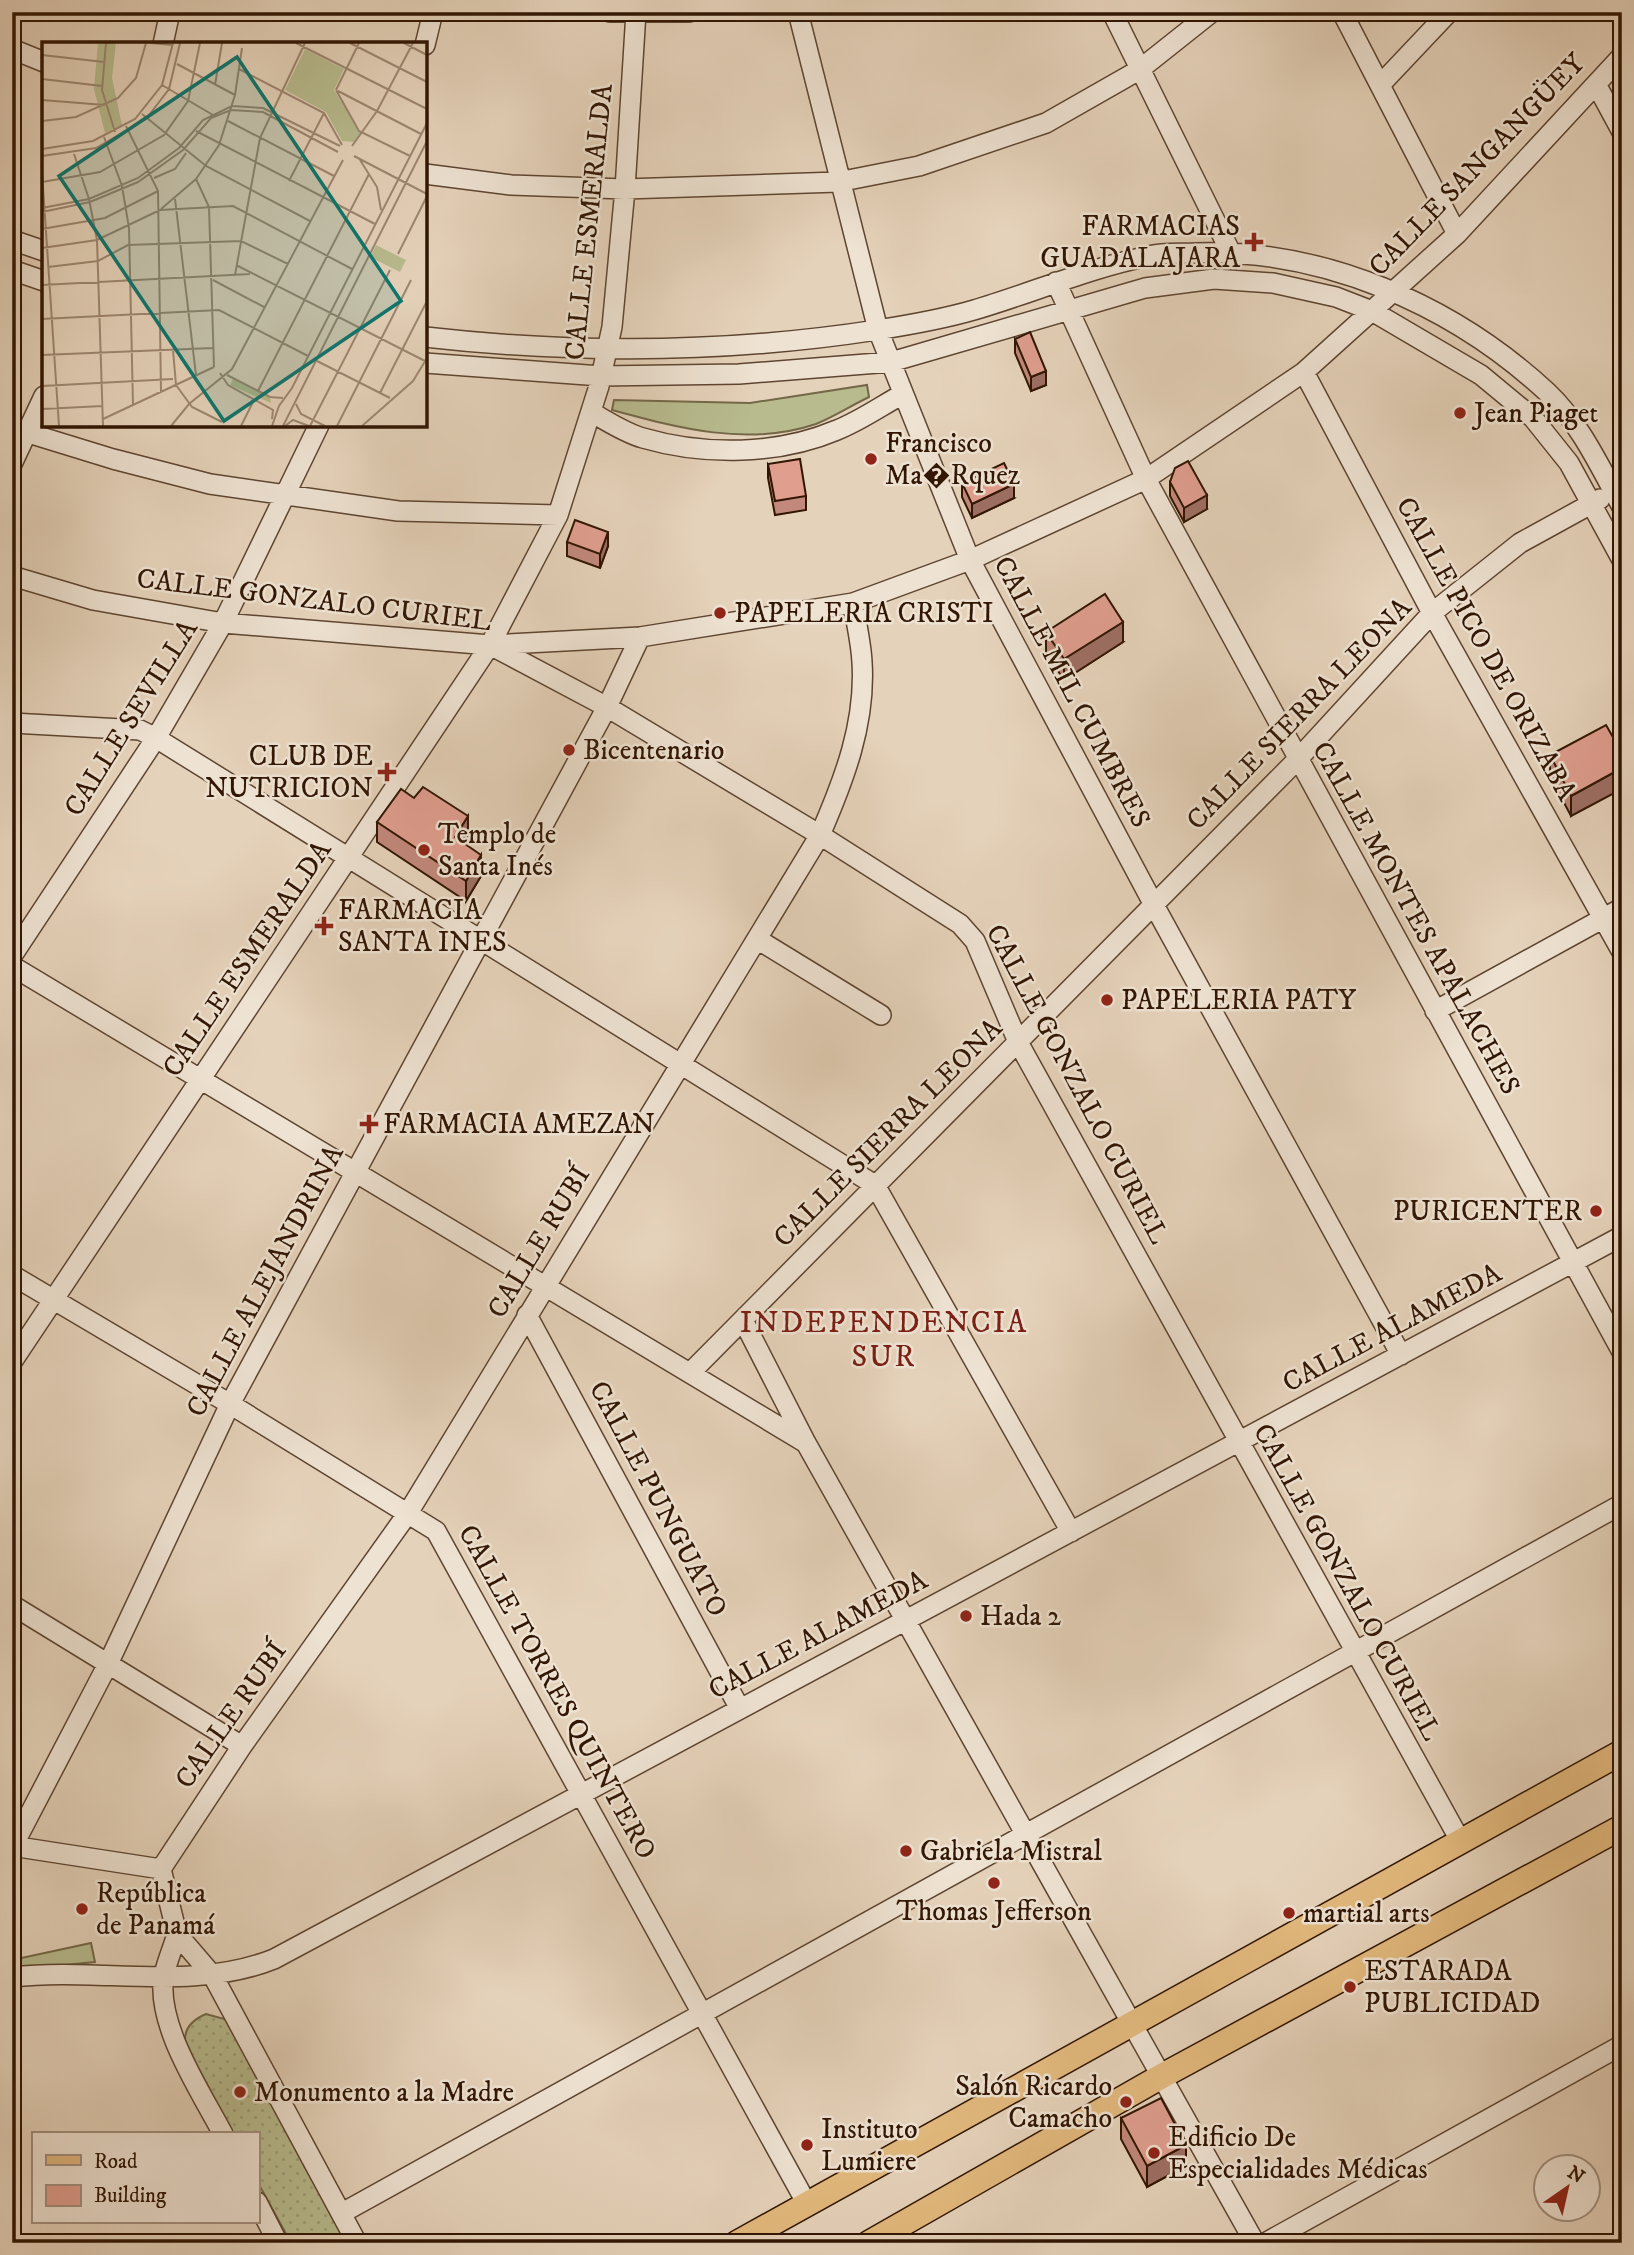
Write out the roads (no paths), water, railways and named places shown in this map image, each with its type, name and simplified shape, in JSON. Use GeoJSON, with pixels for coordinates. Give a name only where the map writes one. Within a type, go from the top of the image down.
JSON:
{"type":"FeatureCollection","features":[{"type":"Feature","properties":{"kind":"main road"},"geometry":{"type":"LineString","coordinates":[[737,2243],[1622,1752]]}},
{"type":"Feature","properties":{"kind":"main road"},"geometry":{"type":"LineString","coordinates":[[869,2243],[1162,2076],[1622,1827]]}},
{"type":"Feature","properties":{"kind":"street"},"geometry":{"type":"LineString","coordinates":[[163,42],[170,12]]}},
{"type":"Feature","properties":{"kind":"street"},"geometry":{"type":"LineString","coordinates":[[426,42],[432,12]]}},
{"type":"Feature","properties":{"kind":"street"},"geometry":{"type":"LineString","coordinates":[[610,12],[689,12]]}},
{"type":"Feature","properties":{"kind":"street","name":"CALLE MIL CUMBRES"},"geometry":{"type":"LineString","coordinates":[[798,12],[838,181],[878,330],[970,560],[1154,905],[1401,1355]]}},
{"type":"Feature","properties":{"kind":"street"},"geometry":{"type":"LineString","coordinates":[[1112,12],[1243,279]]}},
{"type":"Feature","properties":{"kind":"street"},"geometry":{"type":"LineString","coordinates":[[427,174],[511,185],[625,189],[838,181],[919,166],[992,144],[1046,123],[1139,70],[1212,12]]}},
{"type":"Feature","properties":{"kind":"street"},"geometry":{"type":"LineString","coordinates":[[1342,12],[1457,234]]}},
{"type":"Feature","properties":{"kind":"street"},"geometry":{"type":"LineString","coordinates":[[1380,85],[1450,12]]}},
{"type":"Feature","properties":{"kind":"street","name":"CALLE ESMERALDA"},"geometry":{"type":"LineString","coordinates":[[12,1362],[490,645],[558,515],[591,412],[607,349],[625,189],[636,13]]}},
{"type":"Feature","properties":{"kind":"street"},"geometry":{"type":"LineString","coordinates":[[12,49],[42,61]]}},
{"type":"Feature","properties":{"kind":"street","name":"CALLE SANGANGÜEY"},"geometry":{"type":"LineString","coordinates":[[490,645],[640,637],[853,603],[970,560],[1146,479],[1304,372],[1457,234],[1622,56]]}},
{"type":"Feature","properties":{"kind":"street"},"geometry":{"type":"LineString","coordinates":[[1596,84],[1622,132]]}},
{"type":"Feature","properties":{"kind":"street"},"geometry":{"type":"LineString","coordinates":[[12,240],[42,250]]}},
{"type":"Feature","properties":{"kind":"street"},"geometry":{"type":"LineString","coordinates":[[427,337],[492,345],[607,349],[737,346],[878,330],[972,310],[1056,282],[1152,255],[1230,251],[1289,258],[1348,274],[1394,292],[1496,351],[1549,393],[1585,439],[1619,495]]}},
{"type":"Feature","properties":{"kind":"street"},"geometry":{"type":"LineString","coordinates":[[12,270],[42,280]]}},
{"type":"Feature","properties":{"kind":"street"},"geometry":{"type":"LineString","coordinates":[[427,363],[601,376],[739,374],[891,362],[1145,288],[1214,279],[1243,279],[1336,297],[1372,311],[1481,375],[1533,418],[1569,463],[1622,560]]}},
{"type":"Feature","properties":{"kind":"street","name":"CALLE MONTES APALACHES"},"geometry":{"type":"LineString","coordinates":[[1056,282],[1146,479],[1622,1352]]}},
{"type":"Feature","properties":{"kind":"street","name":"CALLE PICO DE ORIZABA"},"geometry":{"type":"LineString","coordinates":[[1304,372],[1432,613],[1622,952]]}},
{"type":"Feature","properties":{"kind":"street"},"geometry":{"type":"LineString","coordinates":[[591,412],[641,438],[681,446],[761,450],[800,443],[838,430],[903,394]]}},
{"type":"Feature","properties":{"kind":"street"},"geometry":{"type":"LineString","coordinates":[[12,464],[20,430],[42,399]]}},
{"type":"Feature","properties":{"kind":"street","name":"CALLE SEVILLA"},"geometry":{"type":"LineString","coordinates":[[12,956],[156,738],[223,623],[319,427]]}},
{"type":"Feature","properties":{"kind":"street"},"geometry":{"type":"LineString","coordinates":[[20,430],[113,459],[210,484],[398,511],[558,515]]}},
{"type":"Feature","properties":{"kind":"street","name":"CALLE SIERRA LEONA"},"geometry":{"type":"LineString","coordinates":[[690,1373],[1298,759],[1432,613],[1520,543],[1591,504],[1619,495]]}},
{"type":"Feature","properties":{"kind":"street","name":"CALLE GONZALO CURIEL"},"geometry":{"type":"LineString","coordinates":[[12,576],[93,600],[223,623],[490,645],[607,707],[820,835],[969,931],[1018,1042],[1237,1443],[1461,1842]]}},
{"type":"Feature","properties":{"kind":"street","name":"CALLE RUBÍ"},"geometry":{"type":"LineString","coordinates":[[161,1869],[242,1746],[408,1513],[820,835],[844,780],[859,726],[862,663],[853,603]]}},
{"type":"Feature","properties":{"kind":"street","name":"CALLE ALEJANDRINA"},"geometry":{"type":"LineString","coordinates":[[13,1846],[108,1664],[230,1404],[479,939],[607,707],[640,637]]}},
{"type":"Feature","properties":{"kind":"street"},"geometry":{"type":"LineString","coordinates":[[12,723],[140,730],[156,738],[876,1185],[1071,1532]]}},
{"type":"Feature","properties":{"kind":"street"},"geometry":{"type":"LineString","coordinates":[[1435,1011],[1622,908]]}},
{"type":"Feature","properties":{"kind":"street"},"geometry":{"type":"LineString","coordinates":[[757,939],[881,1015]]}},
{"type":"Feature","properties":{"kind":"street"},"geometry":{"type":"LineString","coordinates":[[12,965],[806,1443]]}},
{"type":"Feature","properties":{"kind":"street","name":"CALLE ALAMEDA"},"geometry":{"type":"LineString","coordinates":[[12,1977],[69,1973],[213,1976],[245,1971],[274,1959],[1622,1236]]}},
{"type":"Feature","properties":{"kind":"street","name":"CALLE TORRES QUINTERO"},"geometry":{"type":"LineString","coordinates":[[12,1275],[230,1404],[436,1531],[807,2204]]}},
{"type":"Feature","properties":{"kind":"street","name":"CALLE PUNGUATO"},"geometry":{"type":"LineString","coordinates":[[527,1315],[740,1709]]}},
{"type":"Feature","properties":{"kind":"street"},"geometry":{"type":"LineString","coordinates":[[743,1320],[806,1443],[1255,2243]]}},
{"type":"Feature","properties":{"kind":"street"},"geometry":{"type":"LineString","coordinates":[[342,2213],[1622,1504]]}},
{"type":"Feature","properties":{"kind":"street"},"geometry":{"type":"LineString","coordinates":[[12,1605],[242,1746]]}},
{"type":"Feature","properties":{"kind":"street"},"geometry":{"type":"LineString","coordinates":[[13,1846],[161,1869],[177,1934],[213,1976],[357,2243]]}},
{"type":"Feature","properties":{"kind":"street"},"geometry":{"type":"LineString","coordinates":[[177,1934],[164,1977],[165,2008],[176,2042],[222,2132]]}},
{"type":"Feature","properties":{"kind":"street"},"geometry":{"type":"LineString","coordinates":[[1265,2243],[1622,2045]]}},
{"type":"Feature","properties":{"kind":"street"},"geometry":{"type":"LineString","coordinates":[[259,2206],[278,2243]]}},
{"type":"Feature","properties":{"kind":"place","name":"FARMACIAS GUADALAJARA"},"geometry":{"type":"Point","coordinates":[1254,242]}},
{"type":"Feature","properties":{"kind":"place","name":"Jean Piaget"},"geometry":{"type":"Point","coordinates":[1460,413]}},
{"type":"Feature","properties":{"kind":"place","name":"Francisco Ma�Rquez"},"geometry":{"type":"Point","coordinates":[871,459]}},
{"type":"Feature","properties":{"kind":"place","name":"PAPELERIA CRISTI"},"geometry":{"type":"Point","coordinates":[720,613]}},
{"type":"Feature","properties":{"kind":"place","name":"Bicentenario"},"geometry":{"type":"Point","coordinates":[569,750]}},
{"type":"Feature","properties":{"kind":"place","name":"CLUB DE NUTRICION"},"geometry":{"type":"Point","coordinates":[387,772]}},
{"type":"Feature","properties":{"kind":"place","name":"Templo de Santa Inés"},"geometry":{"type":"Point","coordinates":[424,850]}},
{"type":"Feature","properties":{"kind":"place","name":"FARMACIA SANTA INES"},"geometry":{"type":"Point","coordinates":[324,926]}},
{"type":"Feature","properties":{"kind":"place","name":"PAPELERIA PATY"},"geometry":{"type":"Point","coordinates":[1107,1000]}},
{"type":"Feature","properties":{"kind":"place","name":"FARMACIA AMEZAN"},"geometry":{"type":"Point","coordinates":[369,1124]}},
{"type":"Feature","properties":{"kind":"place","name":"PURICENTER"},"geometry":{"type":"Point","coordinates":[1596,1211]}},
{"type":"Feature","properties":{"kind":"place","name":"Hada 2"},"geometry":{"type":"Point","coordinates":[966,1616]}},
{"type":"Feature","properties":{"kind":"place","name":"Gabriela Mistral"},"geometry":{"type":"Point","coordinates":[906,1851]}},
{"type":"Feature","properties":{"kind":"place","name":"Thomas Jefferson"},"geometry":{"type":"Point","coordinates":[994,1883]}},
{"type":"Feature","properties":{"kind":"place","name":"República de Panamá"},"geometry":{"type":"Point","coordinates":[82,1909]}},
{"type":"Feature","properties":{"kind":"place","name":"martial arts"},"geometry":{"type":"Point","coordinates":[1289,1913]}},
{"type":"Feature","properties":{"kind":"place","name":"ESTARADA PUBLICIDAD"},"geometry":{"type":"Point","coordinates":[1350,1987]}},
{"type":"Feature","properties":{"kind":"place","name":"Monumento a la Madre"},"geometry":{"type":"Point","coordinates":[240,2092]}},
{"type":"Feature","properties":{"kind":"place","name":"Salón Ricardo Camacho"},"geometry":{"type":"Point","coordinates":[1126,2102]}},
{"type":"Feature","properties":{"kind":"place","name":"Instituto Lumiere"},"geometry":{"type":"Point","coordinates":[807,2145]}},
{"type":"Feature","properties":{"kind":"place","name":"Edificio De Especialidades Médicas"},"geometry":{"type":"Point","coordinates":[1154,2153]}},
{"type":"Feature","properties":{"kind":"district","name":"INDEPENDENCIA SUR"},"geometry":{"type":"Point","coordinates":[884,1340]}}]}
